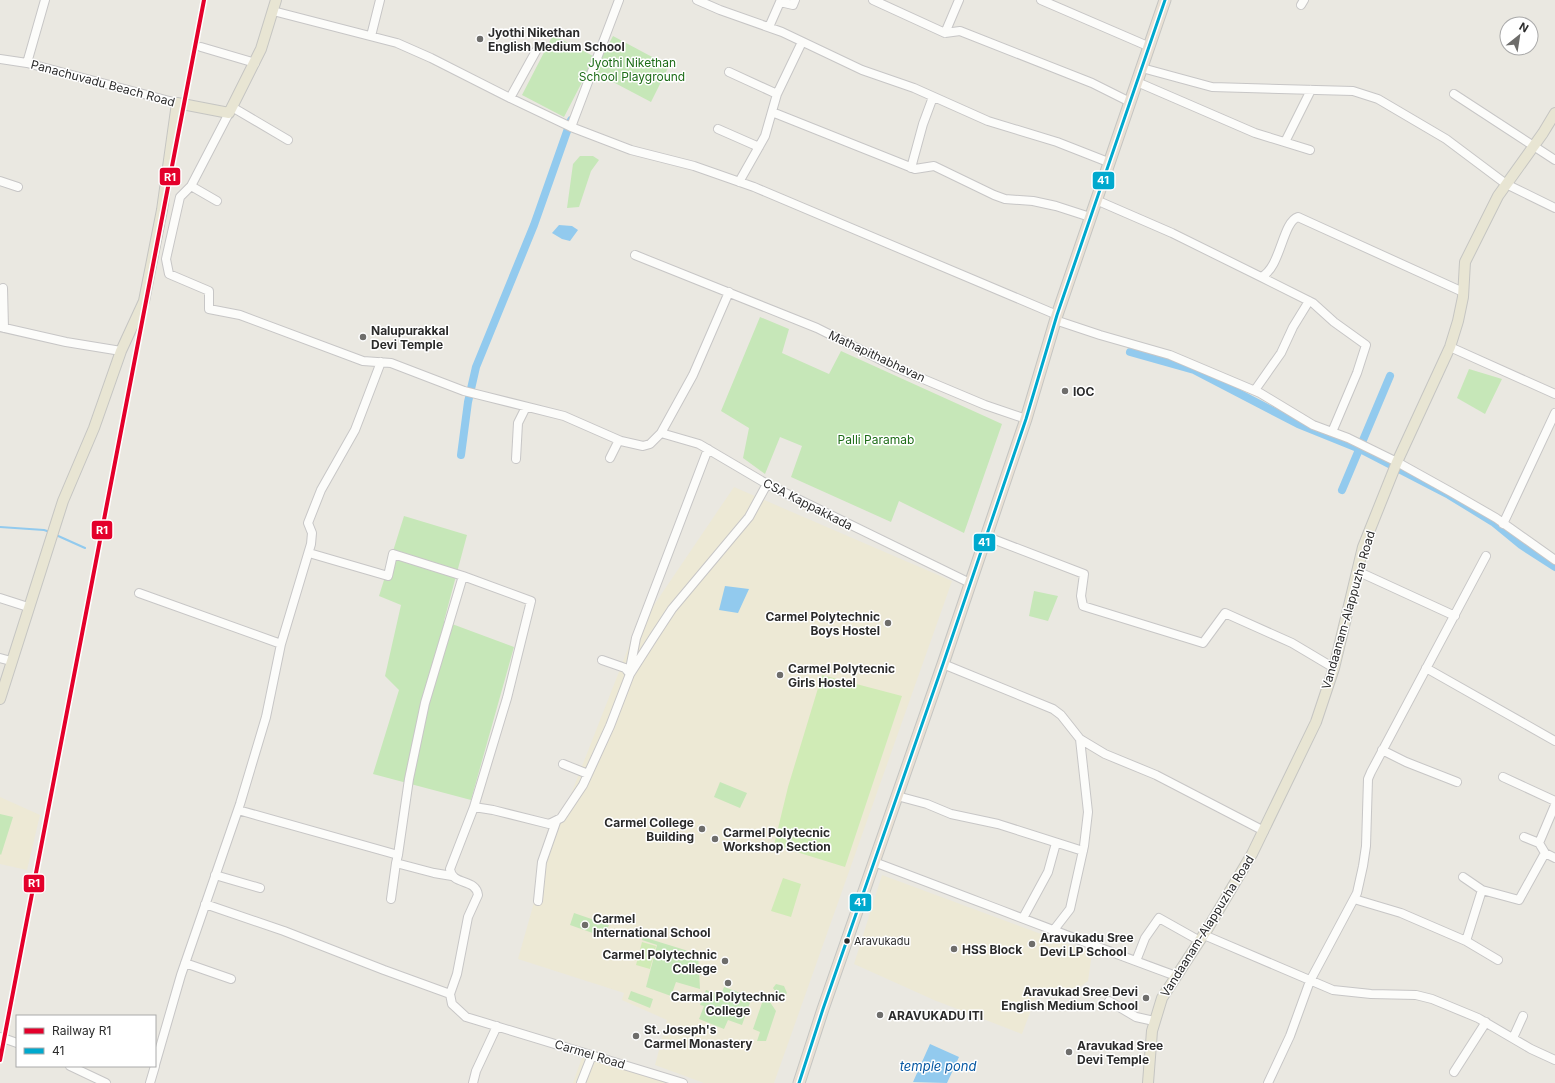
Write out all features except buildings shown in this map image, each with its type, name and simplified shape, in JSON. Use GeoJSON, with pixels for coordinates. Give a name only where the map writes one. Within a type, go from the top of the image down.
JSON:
{"type":"FeatureCollection","features":[{"type":"Feature","properties":{"kind":"highway"},"geometry":{"type":"LineString","coordinates":[[799,1083],[823,1009],[943,664],[1026,419],[1056,317],[1108,162],[1150,47],[1165,0]]}},
{"type":"Feature","properties":{"kind":"main road"},"geometry":{"type":"LineString","coordinates":[[231,110],[255,63],[267,35],[276,0]]}},
{"type":"Feature","properties":{"kind":"main road"},"geometry":{"type":"LineString","coordinates":[[0,698],[63,501],[94,428],[121,351],[144,301],[162,210],[177,103]]}},
{"type":"Feature","properties":{"kind":"main road","name":"Panachuvadu Beach Road"},"geometry":{"type":"LineString","coordinates":[[177,103],[231,110]]}},
{"type":"Feature","properties":{"kind":"main road","name":"Vandaanam-Alappuzha Road"},"geometry":{"type":"LineString","coordinates":[[1148,1083],[1152,1031],[1162,998],[1202,938],[1252,854],[1316,722],[1334,668],[1363,547],[1396,465],[1450,346],[1458,321],[1463,292],[1465,262],[1498,196],[1534,146],[1555,113]]}},
{"type":"Feature","properties":{"kind":"street"},"geometry":{"type":"LineString","coordinates":[[27,63],[45,0]]}},
{"type":"Feature","properties":{"kind":"street"},"geometry":{"type":"LineString","coordinates":[[371,36],[380,0]]}},
{"type":"Feature","properties":{"kind":"street"},"geometry":{"type":"LineString","coordinates":[[569,126],[619,0]]}},
{"type":"Feature","properties":{"kind":"street"},"geometry":{"type":"LineString","coordinates":[[697,0],[720,10],[769,27],[862,70],[933,97],[988,121],[1057,142],[1108,162]]}},
{"type":"Feature","properties":{"kind":"street"},"geometry":{"type":"LineString","coordinates":[[769,27],[780,2],[793,5],[795,0]]}},
{"type":"Feature","properties":{"kind":"street"},"geometry":{"type":"LineString","coordinates":[[873,0],[945,33],[960,31],[1092,83],[1130,102]]}},
{"type":"Feature","properties":{"kind":"street"},"geometry":{"type":"LineString","coordinates":[[945,33],[959,0]]}},
{"type":"Feature","properties":{"kind":"street"},"geometry":{"type":"LineString","coordinates":[[1041,0],[1150,47]]}},
{"type":"Feature","properties":{"kind":"street"},"geometry":{"type":"LineString","coordinates":[[273,11],[397,43],[431,58],[569,126],[631,150],[694,166],[739,182],[1100,335],[1170,354],[1255,390],[1313,425],[1365,446],[1396,465],[1503,524],[1555,560]]}},
{"type":"Feature","properties":{"kind":"street"},"geometry":{"type":"LineString","coordinates":[[739,182],[765,136],[777,94],[802,42]]}},
{"type":"Feature","properties":{"kind":"street"},"geometry":{"type":"LineString","coordinates":[[201,47],[255,63]]}},
{"type":"Feature","properties":{"kind":"street"},"geometry":{"type":"LineString","coordinates":[[510,98],[536,50]]}},
{"type":"Feature","properties":{"kind":"street","name":"Panachuvadu Beach Road"},"geometry":{"type":"LineString","coordinates":[[0,58],[27,63],[177,103]]}},
{"type":"Feature","properties":{"kind":"street"},"geometry":{"type":"LineString","coordinates":[[1142,68],[1212,87],[1353,91],[1378,98],[1446,139],[1506,184],[1555,208]]}},
{"type":"Feature","properties":{"kind":"street"},"geometry":{"type":"LineString","coordinates":[[728,72],[777,94]]}},
{"type":"Feature","properties":{"kind":"street"},"geometry":{"type":"LineString","coordinates":[[1137,82],[1255,133],[1310,150]]}},
{"type":"Feature","properties":{"kind":"street"},"geometry":{"type":"LineString","coordinates":[[1285,142],[1311,90]]}},
{"type":"Feature","properties":{"kind":"street"},"geometry":{"type":"LineString","coordinates":[[1454,94],[1555,160]]}},
{"type":"Feature","properties":{"kind":"street"},"geometry":{"type":"LineString","coordinates":[[911,168],[923,124],[933,97]]}},
{"type":"Feature","properties":{"kind":"street"},"geometry":{"type":"LineString","coordinates":[[288,140],[231,110],[191,186],[180,197],[166,259],[169,274],[209,291],[209,309],[240,314],[296,334],[344,355],[363,361],[392,363],[464,391],[564,416],[619,440],[642,446],[650,444],[661,434],[693,375],[729,292]]}},
{"type":"Feature","properties":{"kind":"street"},"geometry":{"type":"LineString","coordinates":[[772,112],[911,168],[915,169],[934,166],[994,195],[1006,199],[1056,206],[1090,217]]}},
{"type":"Feature","properties":{"kind":"street"},"geometry":{"type":"LineString","coordinates":[[718,129],[759,147]]}},
{"type":"Feature","properties":{"kind":"street"},"geometry":{"type":"LineString","coordinates":[[0,181],[18,187]]}},
{"type":"Feature","properties":{"kind":"street"},"geometry":{"type":"LineString","coordinates":[[191,186],[216,201]]}},
{"type":"Feature","properties":{"kind":"street"},"geometry":{"type":"LineString","coordinates":[[1096,200],[1199,246],[1309,301],[1334,322],[1366,345],[1357,373],[1332,432]]}},
{"type":"Feature","properties":{"kind":"street"},"geometry":{"type":"LineString","coordinates":[[1261,277],[1267,274],[1276,259],[1292,221],[1298,217],[1463,292]]}},
{"type":"Feature","properties":{"kind":"street","name":"Mathapithabhavan"},"geometry":{"type":"LineString","coordinates":[[635,255],[817,328],[897,368],[985,405],[1026,419]]}},
{"type":"Feature","properties":{"kind":"street"},"geometry":{"type":"LineString","coordinates":[[3,288],[2,327],[66,342],[121,351]]}},
{"type":"Feature","properties":{"kind":"street"},"geometry":{"type":"LineString","coordinates":[[1255,390],[1281,353],[1293,327],[1309,301]]}},
{"type":"Feature","properties":{"kind":"street"},"geometry":{"type":"LineString","coordinates":[[1450,346],[1555,394]]}},
{"type":"Feature","properties":{"kind":"street"},"geometry":{"type":"LineString","coordinates":[[156,1063],[185,963],[238,810],[266,717],[281,644],[308,553],[312,533],[308,523],[322,490],[355,430],[381,362]]}},
{"type":"Feature","properties":{"kind":"street"},"geometry":{"type":"LineString","coordinates":[[516,459],[518,423],[526,407]]}},
{"type":"Feature","properties":{"kind":"street"},"geometry":{"type":"LineString","coordinates":[[1503,524],[1555,413]]}},
{"type":"Feature","properties":{"kind":"street","name":"CSA Kappakkada"},"geometry":{"type":"LineString","coordinates":[[661,434],[699,444],[767,484],[970,583]]}},
{"type":"Feature","properties":{"kind":"street"},"geometry":{"type":"LineString","coordinates":[[610,458],[619,440]]}},
{"type":"Feature","properties":{"kind":"street"},"geometry":{"type":"LineString","coordinates":[[538,901],[542,862],[556,822],[568,809],[588,774],[610,726],[630,674],[636,638],[708,449]]}},
{"type":"Feature","properties":{"kind":"street"},"geometry":{"type":"LineString","coordinates":[[630,674],[672,609],[749,518],[767,484]]}},
{"type":"Feature","properties":{"kind":"street"},"geometry":{"type":"LineString","coordinates":[[986,536],[1084,574],[1081,596],[1083,606],[1203,643],[1225,613],[1292,642],[1334,668]]}},
{"type":"Feature","properties":{"kind":"street"},"geometry":{"type":"LineString","coordinates":[[308,553],[388,576],[393,554],[463,576],[531,601],[507,698],[474,807],[450,869],[452,876]]}},
{"type":"Feature","properties":{"kind":"street"},"geometry":{"type":"LineString","coordinates":[[1268,1083],[1290,1036],[1310,981],[1354,899],[1364,866],[1368,779],[1486,556]]}},
{"type":"Feature","properties":{"kind":"street"},"geometry":{"type":"LineString","coordinates":[[1357,571],[1455,616]]}},
{"type":"Feature","properties":{"kind":"street"},"geometry":{"type":"LineString","coordinates":[[391,899],[409,779],[425,703],[463,576]]}},
{"type":"Feature","properties":{"kind":"street"},"geometry":{"type":"LineString","coordinates":[[139,593],[281,644]]}},
{"type":"Feature","properties":{"kind":"street"},"geometry":{"type":"LineString","coordinates":[[0,598],[28,607]]}},
{"type":"Feature","properties":{"kind":"street"},"geometry":{"type":"LineString","coordinates":[[0,658],[11,661]]}},
{"type":"Feature","properties":{"kind":"street"},"geometry":{"type":"LineString","coordinates":[[602,660],[625,668],[630,674]]}},
{"type":"Feature","properties":{"kind":"street"},"geometry":{"type":"LineString","coordinates":[[943,664],[1053,709],[1061,715],[1080,739],[1105,754],[1156,775],[1264,831]]}},
{"type":"Feature","properties":{"kind":"street"},"geometry":{"type":"LineString","coordinates":[[1426,668],[1555,741]]}},
{"type":"Feature","properties":{"kind":"street"},"geometry":{"type":"LineString","coordinates":[[1053,931],[1070,909],[1083,851],[1088,812],[1080,739]]}},
{"type":"Feature","properties":{"kind":"street"},"geometry":{"type":"LineString","coordinates":[[1382,750],[1406,762],[1457,782]]}},
{"type":"Feature","properties":{"kind":"street"},"geometry":{"type":"LineString","coordinates":[[563,764],[588,774]]}},
{"type":"Feature","properties":{"kind":"street"},"geometry":{"type":"LineString","coordinates":[[1503,777],[1555,801]]}},
{"type":"Feature","properties":{"kind":"street"},"geometry":{"type":"LineString","coordinates":[[897,796],[927,804],[951,814],[998,824],[1083,851]]}},
{"type":"Feature","properties":{"kind":"street"},"geometry":{"type":"LineString","coordinates":[[1539,844],[1555,805]]}},
{"type":"Feature","properties":{"kind":"street"},"geometry":{"type":"LineString","coordinates":[[474,807],[493,810],[549,824],[556,822]]}},
{"type":"Feature","properties":{"kind":"street"},"geometry":{"type":"LineString","coordinates":[[205,904],[284,931],[450,994],[458,974],[468,917],[478,895],[476,888],[452,876],[434,873],[397,859],[238,810]]}},
{"type":"Feature","properties":{"kind":"street"},"geometry":{"type":"LineString","coordinates":[[1524,837],[1539,844],[1545,853],[1555,858]]}},
{"type":"Feature","properties":{"kind":"street"},"geometry":{"type":"LineString","coordinates":[[1023,918],[1048,872],[1056,843]]}},
{"type":"Feature","properties":{"kind":"street"},"geometry":{"type":"LineString","coordinates":[[1463,877],[1482,890],[1519,900],[1545,853]]}},
{"type":"Feature","properties":{"kind":"street"},"geometry":{"type":"LineString","coordinates":[[874,862],[1023,918],[1053,931],[1176,976]]}},
{"type":"Feature","properties":{"kind":"street"},"geometry":{"type":"LineString","coordinates":[[215,875],[260,888]]}},
{"type":"Feature","properties":{"kind":"street"},"geometry":{"type":"LineString","coordinates":[[1466,941],[1482,890]]}},
{"type":"Feature","properties":{"kind":"street"},"geometry":{"type":"LineString","coordinates":[[1354,899],[1401,913],[1466,941],[1498,960]]}},
{"type":"Feature","properties":{"kind":"street"},"geometry":{"type":"LineString","coordinates":[[1136,961],[1145,938],[1159,918],[1202,938],[1333,990],[1347,993],[1423,996],[1464,1011],[1486,1022],[1531,1049],[1555,1060]]}},
{"type":"Feature","properties":{"kind":"street"},"geometry":{"type":"LineString","coordinates":[[185,963],[231,979]]}},
{"type":"Feature","properties":{"kind":"street","name":"Carmel Road"},"geometry":{"type":"LineString","coordinates":[[450,994],[452,1004],[456,1010],[466,1017],[683,1083]]}},
{"type":"Feature","properties":{"kind":"street"},"geometry":{"type":"LineString","coordinates":[[1109,1001],[1136,1017],[1154,1021]]}},
{"type":"Feature","properties":{"kind":"street"},"geometry":{"type":"LineString","coordinates":[[1513,1038],[1523,1016]]}},
{"type":"Feature","properties":{"kind":"street"},"geometry":{"type":"LineString","coordinates":[[1454,1072],[1486,1022]]}},
{"type":"Feature","properties":{"kind":"street"},"geometry":{"type":"LineString","coordinates":[[473,1083],[476,1071],[497,1026]]}},
{"type":"Feature","properties":{"kind":"street"},"geometry":{"type":"LineString","coordinates":[[0,1037],[16,1043]]}},
{"type":"Feature","properties":{"kind":"street"},"geometry":{"type":"LineString","coordinates":[[581,1083],[592,1055]]}},
{"type":"Feature","properties":{"kind":"street"},"geometry":{"type":"LineString","coordinates":[[72,1067],[106,1083]]}},
{"type":"Feature","properties":{"kind":"street"},"geometry":{"type":"LineString","coordinates":[[150,1083],[155,1067]]}},
{"type":"Feature","properties":{"kind":"shaded area"},"geometry":{"type":"Polygon","coordinates":[[[734,487],[952,581],[774,1083],[704,1083],[655,1065],[667,1020],[622,1000],[624,993],[518,959],[548,853],[633,636],[734,487]]]}},
{"type":"Feature","properties":{"kind":"shaded area"},"geometry":{"type":"Polygon","coordinates":[[[0,797],[40,815],[27,870],[0,864],[0,797]]]}},
{"type":"Feature","properties":{"kind":"shaded area"},"geometry":{"type":"Polygon","coordinates":[[[882,875],[1092,953],[1088,981],[1073,992],[1038,991],[1022,1034],[934,1000],[854,964],[882,875]]]}},
{"type":"Feature","properties":{"kind":"shaded area"},"geometry":{"type":"Polygon","coordinates":[[[584,1052],[668,1083],[573,1083],[584,1052]]]}},
{"type":"Feature","properties":{"kind":"green space","name":"Jyothi Nikethan School Playground"},"geometry":{"type":"Polygon","coordinates":[[[553,35],[595,57],[564,117],[522,95],[553,35]]]}},
{"type":"Feature","properties":{"kind":"green space","name":"Jyothi Nikethan School Playground"},"geometry":{"type":"Polygon","coordinates":[[[613,36],[669,66],[651,102],[594,72],[613,36]]]}},
{"type":"Feature","properties":{"kind":"green space"},"geometry":{"type":"Polygon","coordinates":[[[580,156],[593,156],[599,160],[591,171],[579,207],[567,208],[573,164],[580,156]]]}},
{"type":"Feature","properties":{"kind":"green space","name":"Palli Paramab"},"geometry":{"type":"Polygon","coordinates":[[[760,317],[789,329],[782,353],[829,374],[841,351],[1002,424],[964,533],[899,501],[891,522],[791,477],[802,446],[780,437],[765,474],[743,458],[749,428],[721,411],[760,317]]]}},
{"type":"Feature","properties":{"kind":"green space"},"geometry":{"type":"Polygon","coordinates":[[[1469,369],[1502,379],[1485,414],[1457,398],[1469,369]]]}},
{"type":"Feature","properties":{"kind":"green space"},"geometry":{"type":"Polygon","coordinates":[[[404,516],[467,535],[444,621],[514,647],[471,800],[373,774],[399,690],[385,676],[401,605],[379,596],[404,516]]]}},
{"type":"Feature","properties":{"kind":"green space"},"geometry":{"type":"Polygon","coordinates":[[[1034,591],[1058,596],[1048,621],[1029,616],[1034,591]]]}},
{"type":"Feature","properties":{"kind":"green space"},"geometry":{"type":"Polygon","coordinates":[[[822,675],[902,696],[845,867],[774,845],[788,787],[822,675]]]}},
{"type":"Feature","properties":{"kind":"green space"},"geometry":{"type":"Polygon","coordinates":[[[720,782],[747,793],[740,808],[714,797],[720,782]]]}},
{"type":"Feature","properties":{"kind":"green space"},"geometry":{"type":"Polygon","coordinates":[[[0,814],[13,817],[1,855],[0,854],[0,814]]]}},
{"type":"Feature","properties":{"kind":"green space"},"geometry":{"type":"Polygon","coordinates":[[[783,878],[801,884],[791,917],[771,911],[783,878]]]}},
{"type":"Feature","properties":{"kind":"green space"},"geometry":{"type":"Polygon","coordinates":[[[574,913],[609,925],[604,937],[570,925],[574,913]]]}},
{"type":"Feature","properties":{"kind":"green space"},"geometry":{"type":"Polygon","coordinates":[[[643,937],[698,954],[700,989],[676,982],[671,996],[646,987],[657,945],[642,940],[643,937]]]}},
{"type":"Feature","properties":{"kind":"green space"},"geometry":{"type":"Polygon","coordinates":[[[642,942],[656,946],[650,969],[636,965],[642,942]]]}},
{"type":"Feature","properties":{"kind":"green space"},"geometry":{"type":"Polygon","coordinates":[[[776,984],[784,986],[787,993],[782,1000],[772,998],[775,991],[773,988],[776,984]]]}},
{"type":"Feature","properties":{"kind":"green space"},"geometry":{"type":"Polygon","coordinates":[[[724,987],[752,997],[742,1025],[728,1020],[724,1029],[699,1019],[704,1006],[700,1005],[706,990],[721,995],[724,987]]]}},
{"type":"Feature","properties":{"kind":"green space"},"geometry":{"type":"Polygon","coordinates":[[[631,991],[653,999],[650,1008],[628,999],[631,991]]]}},
{"type":"Feature","properties":{"kind":"green space"},"geometry":{"type":"Polygon","coordinates":[[[763,1000],[770,1002],[776,1011],[766,1041],[757,1041],[760,1032],[753,1029],[763,1000]]]}},
{"type":"Feature","properties":{"kind":"water"},"geometry":{"type":"Polygon","coordinates":[[[559,225],[572,226],[578,230],[570,241],[562,239],[552,233],[559,225]]]}},
{"type":"Feature","properties":{"kind":"water"},"geometry":{"type":"Polygon","coordinates":[[[725,586],[749,589],[738,613],[719,610],[725,586]]]}},
{"type":"Feature","properties":{"kind":"water","name":"temple pond"},"geometry":{"type":"Polygon","coordinates":[[[930,1044],[959,1057],[947,1083],[913,1082],[930,1044]]]}},
{"type":"Feature","properties":{"kind":"waterway"},"geometry":{"type":"LineString","coordinates":[[461,455],[468,402],[476,367],[534,225],[571,120]]}},
{"type":"Feature","properties":{"kind":"waterway"},"geometry":{"type":"LineString","coordinates":[[1130,352],[1194,370],[1298,424],[1360,449],[1449,495],[1493,522],[1521,545],[1555,567]]}},
{"type":"Feature","properties":{"kind":"waterway"},"geometry":{"type":"LineString","coordinates":[[1342,490],[1390,376]]}},
{"type":"Feature","properties":{"kind":"waterway"},"geometry":{"type":"LineString","coordinates":[[0,527],[44,530],[50,532]]}},
{"type":"Feature","properties":{"kind":"waterway"},"geometry":{"type":"LineString","coordinates":[[56,535],[85,548]]}},
{"type":"Feature","properties":{"kind":"rail line","name":"R1"},"geometry":{"type":"LineString","coordinates":[[0,1060],[204,0]]}},
{"type":"Feature","properties":{"kind":"transit line","name":"41"},"geometry":{"type":"LineString","coordinates":[[799,1083],[823,1009],[943,664],[1026,419],[1057,315],[1165,0]]}},
{"type":"Feature","properties":{"kind":"place","name":"Jyothi Nikethan English Medium School"},"geometry":{"type":"Point","coordinates":[480,39]}},
{"type":"Feature","properties":{"kind":"place","name":"Nalupurakkal Devi Temple"},"geometry":{"type":"Point","coordinates":[363,337]}},
{"type":"Feature","properties":{"kind":"place","name":"IOC"},"geometry":{"type":"Point","coordinates":[1065,391]}},
{"type":"Feature","properties":{"kind":"place","name":"Carmel Polytechnic Boys Hostel"},"geometry":{"type":"Point","coordinates":[888,623]}},
{"type":"Feature","properties":{"kind":"place","name":"Carmel Polytecnic Girls Hostel"},"geometry":{"type":"Point","coordinates":[780,675]}},
{"type":"Feature","properties":{"kind":"place","name":"Carmel College Building"},"geometry":{"type":"Point","coordinates":[702,829]}},
{"type":"Feature","properties":{"kind":"place","name":"Carmel Polytecnic Workshop Section"},"geometry":{"type":"Point","coordinates":[715,839]}},
{"type":"Feature","properties":{"kind":"place","name":"Carmel International School"},"geometry":{"type":"Point","coordinates":[585,925]}},
{"type":"Feature","properties":{"kind":"place","name":"Aravukadu"},"geometry":{"type":"Point","coordinates":[847,941]}},
{"type":"Feature","properties":{"kind":"place","name":"Aravukadu Sree Devi LP School"},"geometry":{"type":"Point","coordinates":[1032,944]}},
{"type":"Feature","properties":{"kind":"place","name":"HSS Block"},"geometry":{"type":"Point","coordinates":[954,949]}},
{"type":"Feature","properties":{"kind":"place","name":"Carmel Polytechnic College"},"geometry":{"type":"Point","coordinates":[725,961]}},
{"type":"Feature","properties":{"kind":"place","name":"Carmal Polytechnic College"},"geometry":{"type":"Point","coordinates":[728,983]}},
{"type":"Feature","properties":{"kind":"place","name":"Aravukad Sree Devi English Medium School"},"geometry":{"type":"Point","coordinates":[1146,998]}},
{"type":"Feature","properties":{"kind":"place","name":"ARAVUKADU ITI"},"geometry":{"type":"Point","coordinates":[880,1015]}},
{"type":"Feature","properties":{"kind":"place","name":"St. Joseph's Carmel Monastery"},"geometry":{"type":"Point","coordinates":[636,1036]}},
{"type":"Feature","properties":{"kind":"place","name":"Aravukad Sree Devi Temple"},"geometry":{"type":"Point","coordinates":[1069,1052]}}]}
